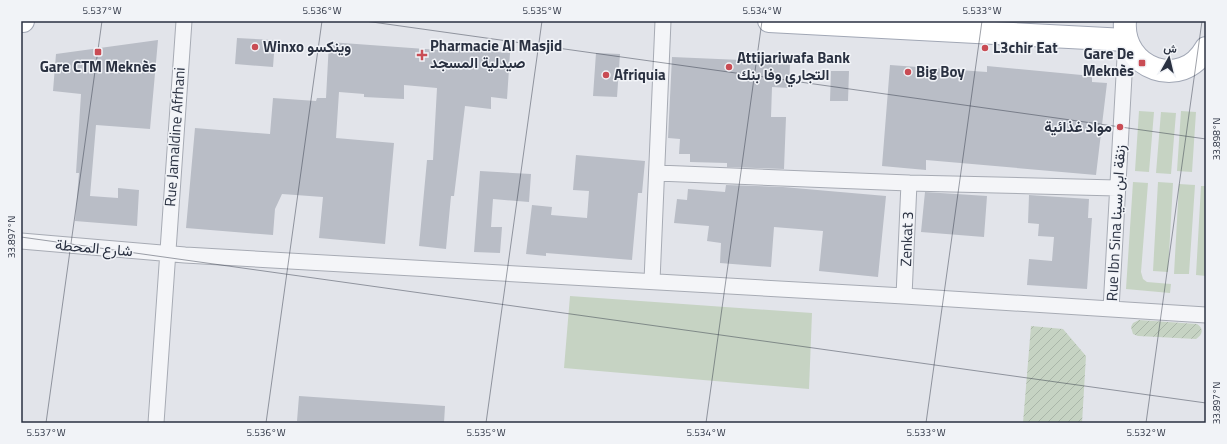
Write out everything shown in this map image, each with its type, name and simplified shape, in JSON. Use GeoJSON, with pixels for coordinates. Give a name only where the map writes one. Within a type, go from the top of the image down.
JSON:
{"type":"FeatureCollection","features":[{"type":"Feature","properties":{"kind":"main road"},"geometry":{"type":"LineString","coordinates":[[769,21],[1126,31],[1132,53],[1142,63],[1154,69],[1168,71],[1182,69],[1194,63],[1205,53]]}},
{"type":"Feature","properties":{"kind":"street","name":"Rue Jamaldine Afrhani"},"geometry":{"type":"LineString","coordinates":[[156,423],[166,254],[184,21]]}},
{"type":"Feature","properties":{"kind":"street"},"geometry":{"type":"LineString","coordinates":[[652,281],[663,21]]}},
{"type":"Feature","properties":{"kind":"street","name":"Rue Ibn Sina زنقة ابن سينا"},"geometry":{"type":"LineString","coordinates":[[1111,309],[1126,31]]}},
{"type":"Feature","properties":{"kind":"street"},"geometry":{"type":"LineString","coordinates":[[657,174],[909,183],[1117,188]]}},
{"type":"Feature","properties":{"kind":"street","name":"Zenkat 3"},"geometry":{"type":"LineString","coordinates":[[904,296],[909,183]]}},
{"type":"Feature","properties":{"kind":"street","name":"شارع المحطة"},"geometry":{"type":"LineString","coordinates":[[21,241],[166,254],[652,281],[1206,315]]}},
{"type":"Feature","properties":{"kind":"green space"},"geometry":{"type":"Polygon","coordinates":[[[1139,111],[1154,112],[1149,172],[1135,171],[1139,111]]]}},
{"type":"Feature","properties":{"kind":"green space"},"geometry":{"type":"Polygon","coordinates":[[[1181,111],[1196,112],[1192,172],[1177,171],[1181,111]]]}},
{"type":"Feature","properties":{"kind":"green space"},"geometry":{"type":"Polygon","coordinates":[[[1161,112],[1176,113],[1171,174],[1156,173],[1161,112]]]}},
{"type":"Feature","properties":{"kind":"green space"},"geometry":{"type":"Polygon","coordinates":[[[1133,182],[1148,183],[1141,272],[1143,279],[1147,282],[1171,284],[1170,293],[1126,289],[1133,182]]]}},
{"type":"Feature","properties":{"kind":"green space"},"geometry":{"type":"Polygon","coordinates":[[[1158,182],[1173,183],[1168,272],[1153,271],[1158,182]]]}},
{"type":"Feature","properties":{"kind":"green space"},"geometry":{"type":"Polygon","coordinates":[[[1179,184],[1195,185],[1189,274],[1174,274],[1179,184]]]}},
{"type":"Feature","properties":{"kind":"green space"},"geometry":{"type":"Polygon","coordinates":[[[1201,186],[1206,186],[1206,276],[1196,275],[1201,186]]]}},
{"type":"Feature","properties":{"kind":"green space"},"geometry":{"type":"Polygon","coordinates":[[[570,296],[812,313],[809,389],[564,368],[570,296]]]}},
{"type":"Feature","properties":{"kind":"green space"},"geometry":{"type":"Polygon","coordinates":[[[1139,320],[1197,324],[1201,327],[1202,332],[1196,339],[1138,336],[1133,334],[1131,327],[1133,323],[1139,320]]]}},
{"type":"Feature","properties":{"kind":"green space"},"geometry":{"type":"Polygon","coordinates":[[[1031,326],[1063,329],[1086,356],[1082,423],[1023,423],[1031,326]]]}},
{"type":"Feature","properties":{"kind":"building","name":"Winxo وينكسو"},"geometry":{"type":"Polygon","coordinates":[[[237,38],[275,40],[273,67],[235,64],[237,38]]]}},
{"type":"Feature","properties":{"kind":"building"},"geometry":{"type":"Polygon","coordinates":[[[158,40],[150,129],[96,125],[90,196],[118,198],[118,188],[139,190],[137,226],[75,221],[79,173],[76,173],[81,94],[53,91],[56,54],[158,40]]]}},
{"type":"Feature","properties":{"kind":"building"},"geometry":{"type":"Polygon","coordinates":[[[329,42],[439,50],[440,44],[496,48],[495,52],[510,53],[507,99],[491,97],[491,109],[465,106],[454,196],[451,196],[446,249],[419,246],[427,160],[433,160],[437,88],[404,85],[404,99],[364,97],[364,94],[339,92],[336,138],[394,143],[385,244],[319,238],[323,197],[282,194],[275,209],[273,235],[186,228],[195,128],[270,134],[273,98],[316,101],[317,98],[326,98],[329,42]]]}},
{"type":"Feature","properties":{"kind":"building","name":"Afriquia"},"geometry":{"type":"Polygon","coordinates":[[[596,53],[620,54],[617,97],[593,96],[596,53]]]}},
{"type":"Feature","properties":{"kind":"building"},"geometry":{"type":"Polygon","coordinates":[[[672,57],[790,62],[789,88],[772,87],[771,117],[786,117],[784,169],[727,167],[727,163],[690,162],[690,154],[679,154],[680,139],[668,138],[672,57]]]}},
{"type":"Feature","properties":{"kind":"building"},"geometry":{"type":"Polygon","coordinates":[[[890,65],[987,72],[987,66],[1092,76],[1092,82],[1107,83],[1096,175],[926,160],[926,170],[882,166],[890,65]]]}},
{"type":"Feature","properties":{"kind":"building"},"geometry":{"type":"Polygon","coordinates":[[[831,71],[849,71],[848,101],[830,101],[831,71]]]}},
{"type":"Feature","properties":{"kind":"building"},"geometry":{"type":"Polygon","coordinates":[[[576,155],[645,161],[642,193],[638,193],[632,260],[546,253],[546,256],[526,254],[532,205],[552,207],[551,215],[587,218],[589,191],[573,190],[576,155]]]}},
{"type":"Feature","properties":{"kind":"building"},"geometry":{"type":"Polygon","coordinates":[[[480,171],[531,174],[529,202],[493,199],[491,227],[502,227],[500,253],[474,252],[480,171]]]}},
{"type":"Feature","properties":{"kind":"building"},"geometry":{"type":"Polygon","coordinates":[[[726,185],[783,187],[886,196],[878,277],[819,271],[823,231],[774,227],[771,267],[720,263],[721,243],[707,241],[709,226],[674,223],[677,199],[687,200],[688,189],[725,192],[726,185]]]}},
{"type":"Feature","properties":{"kind":"building"},"geometry":{"type":"Polygon","coordinates":[[[925,192],[987,196],[984,237],[921,232],[925,192]]]}},
{"type":"Feature","properties":{"kind":"building"},"geometry":{"type":"Polygon","coordinates":[[[1029,195],[1089,199],[1088,218],[1092,218],[1087,289],[1027,285],[1029,259],[1052,261],[1054,237],[1038,236],[1039,224],[1028,223],[1029,195]]]}},
{"type":"Feature","properties":{"kind":"building"},"geometry":{"type":"Polygon","coordinates":[[[299,396],[445,406],[444,423],[334,423],[297,421],[299,396]]]}},
{"type":"Feature","properties":{"kind":"place","name":"Winxo وينكسو"},"geometry":{"type":"Point","coordinates":[255,47]}},
{"type":"Feature","properties":{"kind":"place","name":"L3chir Eat"},"geometry":{"type":"Point","coordinates":[985,48]}},
{"type":"Feature","properties":{"kind":"place","name":"Gare CTM Meknès"},"geometry":{"type":"Point","coordinates":[98,52]}},
{"type":"Feature","properties":{"kind":"place","name":"Pharmacie Al Masjid صيدلية المسجد"},"geometry":{"type":"Point","coordinates":[422,55]}},
{"type":"Feature","properties":{"kind":"place","name":"Gare De Meknès"},"geometry":{"type":"Point","coordinates":[1142,63]}},
{"type":"Feature","properties":{"kind":"place","name":"Attijariwafa Bank التجاري وفا بنك"},"geometry":{"type":"Point","coordinates":[729,67]}},
{"type":"Feature","properties":{"kind":"place","name":"Big Boy"},"geometry":{"type":"Point","coordinates":[908,72]}},
{"type":"Feature","properties":{"kind":"place","name":"Afriquia"},"geometry":{"type":"Point","coordinates":[606,75]}},
{"type":"Feature","properties":{"kind":"place","name":"مواد غذائية"},"geometry":{"type":"Point","coordinates":[1120,127]}}]}
